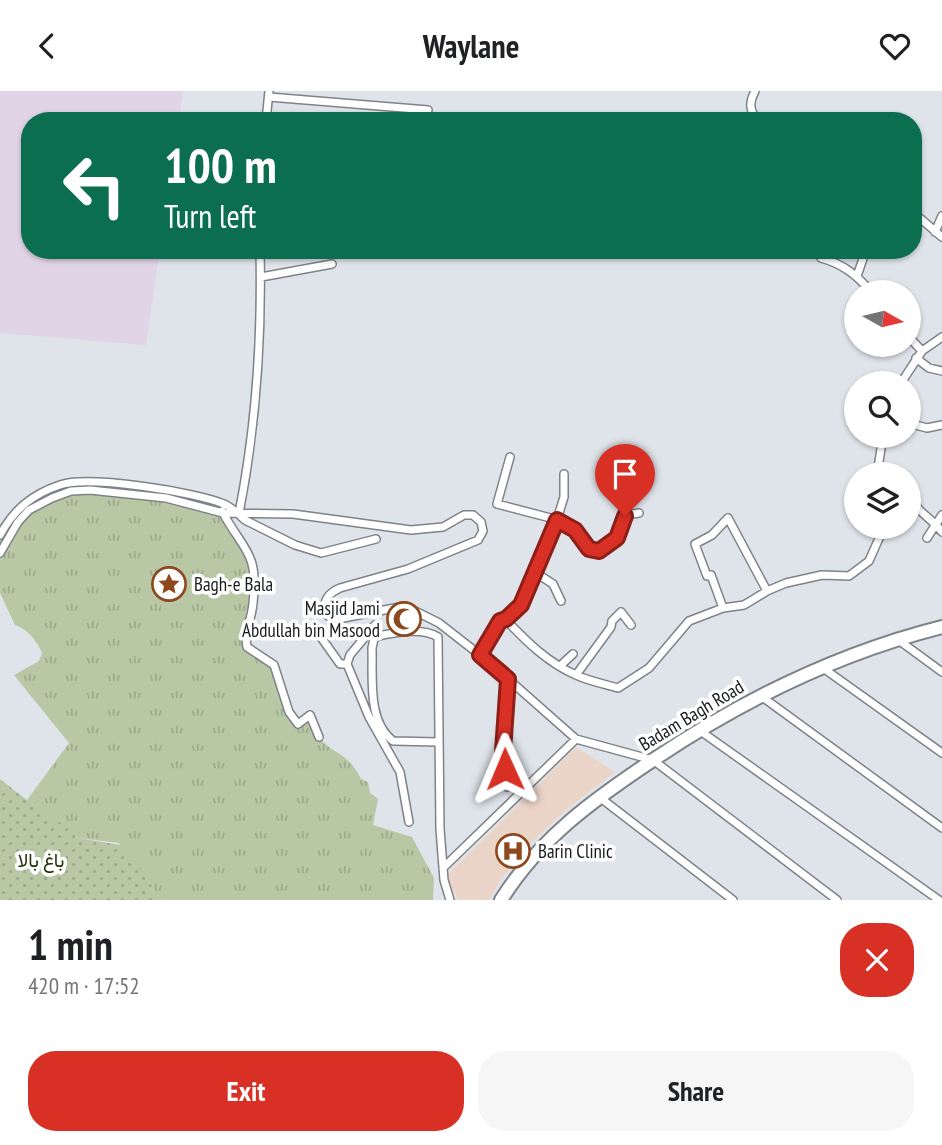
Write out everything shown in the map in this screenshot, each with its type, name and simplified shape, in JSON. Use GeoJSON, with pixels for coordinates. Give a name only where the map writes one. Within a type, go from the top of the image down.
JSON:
{"type":"FeatureCollection","features":[{"type":"Feature","properties":{"kind":"main road","name":"Badam Bagh Road"},"geometry":{"type":"LineString","coordinates":[[501,900],[548,839],[598,796],[698,730],[760,696],[823,668],[897,639],[942,627]]}},
{"type":"Feature","properties":{"kind":"street"},"geometry":{"type":"LineString","coordinates":[[751,112],[750,106],[755,91]]}},
{"type":"Feature","properties":{"kind":"street"},"geometry":{"type":"LineString","coordinates":[[268,112],[269,94],[428,110]]}},
{"type":"Feature","properties":{"kind":"street"},"geometry":{"type":"LineString","coordinates":[[939,235],[942,216]]}},
{"type":"Feature","properties":{"kind":"street"},"geometry":{"type":"LineString","coordinates":[[922,220],[939,235]]}},
{"type":"Feature","properties":{"kind":"street"},"geometry":{"type":"LineString","coordinates":[[239,513],[251,451],[260,259]]}},
{"type":"Feature","properties":{"kind":"street"},"geometry":{"type":"LineString","coordinates":[[824,259],[839,264],[860,280]]}},
{"type":"Feature","properties":{"kind":"street"},"geometry":{"type":"LineString","coordinates":[[857,276],[863,259]]}},
{"type":"Feature","properties":{"kind":"street"},"geometry":{"type":"LineString","coordinates":[[261,277],[332,264]]}},
{"type":"Feature","properties":{"kind":"street"},"geometry":{"type":"LineString","coordinates":[[908,371],[922,351],[942,337]]}},
{"type":"Feature","properties":{"kind":"street"},"geometry":{"type":"LineString","coordinates":[[916,358],[929,368],[942,371]]}},
{"type":"Feature","properties":{"kind":"street"},"geometry":{"type":"LineString","coordinates":[[921,426],[942,425]]}},
{"type":"Feature","properties":{"kind":"street"},"geometry":{"type":"LineString","coordinates":[[510,457],[497,504],[557,520],[575,530],[589,549],[599,551],[617,538],[626,515],[639,513]]}},
{"type":"Feature","properties":{"kind":"street"},"geometry":{"type":"LineString","coordinates":[[480,655],[500,621],[521,605],[536,573],[564,497],[564,474]]}},
{"type":"Feature","properties":{"kind":"street"},"geometry":{"type":"LineString","coordinates":[[0,534],[10,517],[24,502],[63,484],[85,481],[167,489],[220,502],[239,513],[245,520],[295,545],[321,553],[376,539]]}},
{"type":"Feature","properties":{"kind":"street"},"geometry":{"type":"LineString","coordinates":[[0,554],[18,522],[29,510],[71,491],[90,490],[166,498],[223,513],[323,517],[411,530],[443,527],[464,515],[473,515],[481,522],[482,531],[478,540],[408,569],[340,587],[330,592],[325,600],[324,610],[328,616],[338,619],[397,606],[412,608],[439,623],[576,739],[653,760],[837,900]]}},
{"type":"Feature","properties":{"kind":"street"},"geometry":{"type":"LineString","coordinates":[[220,502],[223,513],[253,560],[254,598],[246,638],[247,647],[274,665],[289,712],[298,724],[310,715],[319,737]]}},
{"type":"Feature","properties":{"kind":"street"},"geometry":{"type":"LineString","coordinates":[[921,513],[942,532]]}},
{"type":"Feature","properties":{"kind":"street"},"geometry":{"type":"LineString","coordinates":[[927,538],[942,515]]}},
{"type":"Feature","properties":{"kind":"street"},"geometry":{"type":"LineString","coordinates":[[723,608],[711,575],[706,576],[695,544],[712,535],[728,518],[767,591]]}},
{"type":"Feature","properties":{"kind":"street"},"geometry":{"type":"LineString","coordinates":[[506,619],[531,646],[560,666],[576,675],[618,688],[649,669],[689,621],[723,608],[744,605],[786,583],[822,575],[849,576],[869,561],[879,539]]}},
{"type":"Feature","properties":{"kind":"street"},"geometry":{"type":"LineString","coordinates":[[536,573],[552,584],[561,601]]}},
{"type":"Feature","properties":{"kind":"street"},"geometry":{"type":"LineString","coordinates":[[576,675],[611,628],[613,619],[620,613],[631,625]]}},
{"type":"Feature","properties":{"kind":"street"},"geometry":{"type":"LineString","coordinates":[[375,625],[350,655],[347,664],[369,717],[400,772],[409,822]]}},
{"type":"Feature","properties":{"kind":"street"},"geometry":{"type":"LineString","coordinates":[[438,742],[393,741],[380,725],[374,707],[372,648],[374,639],[378,636],[414,631],[432,633],[438,637],[438,742],[443,868],[450,900]]}},
{"type":"Feature","properties":{"kind":"street"},"geometry":{"type":"LineString","coordinates":[[318,633],[340,664],[347,664]]}},
{"type":"Feature","properties":{"kind":"street"},"geometry":{"type":"LineString","coordinates":[[897,639],[942,672]]}},
{"type":"Feature","properties":{"kind":"street"},"geometry":{"type":"LineString","coordinates":[[560,666],[573,654]]}},
{"type":"Feature","properties":{"kind":"street"},"geometry":{"type":"LineString","coordinates":[[823,668],[942,753]]}},
{"type":"Feature","properties":{"kind":"street"},"geometry":{"type":"LineString","coordinates":[[507,787],[503,751],[508,679]]}},
{"type":"Feature","properties":{"kind":"street"},"geometry":{"type":"LineString","coordinates":[[760,696],[942,828]]}},
{"type":"Feature","properties":{"kind":"street"},"geometry":{"type":"LineString","coordinates":[[698,730],[939,900]]}},
{"type":"Feature","properties":{"kind":"street"},"geometry":{"type":"LineString","coordinates":[[443,868],[576,739]]}},
{"type":"Feature","properties":{"kind":"street"},"geometry":{"type":"LineString","coordinates":[[598,796],[733,900]]}},
{"type":"Feature","properties":{"kind":"shaded area"},"geometry":{"type":"Polygon","coordinates":[[[0,91],[183,91],[180,112],[21,112],[21,259],[159,259],[146,345],[0,333],[0,91]]]}},
{"type":"Feature","properties":{"kind":"shaded area"},"geometry":{"type":"Polygon","coordinates":[[[576,747],[615,772],[566,810],[530,844],[501,880],[489,900],[458,900],[446,876],[576,747]]]}},
{"type":"Feature","properties":{"kind":"green space"},"geometry":{"type":"Polygon","coordinates":[[[63,483],[167,489],[220,502],[223,513],[254,572],[246,643],[274,665],[297,724],[310,715],[320,738],[348,761],[361,779],[368,782],[370,793],[378,799],[373,825],[412,837],[434,878],[433,900],[162,900],[119,843],[78,838],[62,823],[56,824],[27,800],[69,743],[14,675],[39,661],[42,653],[32,636],[15,625],[0,593],[0,535],[25,502],[63,483]]]}},
{"type":"Feature","properties":{"kind":"green space","name":"باغ بالا"},"geometry":{"type":"Polygon","coordinates":[[[0,779],[56,823],[62,822],[78,838],[126,846],[129,855],[162,900],[0,900],[0,779]]]}},
{"type":"Feature","properties":{"kind":"place","name":"Bagh-e Bala"},"geometry":{"type":"Point","coordinates":[169,584]}},
{"type":"Feature","properties":{"kind":"place","name":"Masjid Jami Abdullah bin Masood"},"geometry":{"type":"Point","coordinates":[404,619]}},
{"type":"Feature","properties":{"kind":"place","name":"Barin Clinic"},"geometry":{"type":"Point","coordinates":[513,851]}},
{"type":"Feature","properties":{"kind":"route"},"geometry":{"type":"LineString","coordinates":[[505,769],[503,751],[508,679],[480,655],[500,621],[521,605],[557,520],[575,530],[589,549],[599,551],[615,541],[625,516]]}}]}
